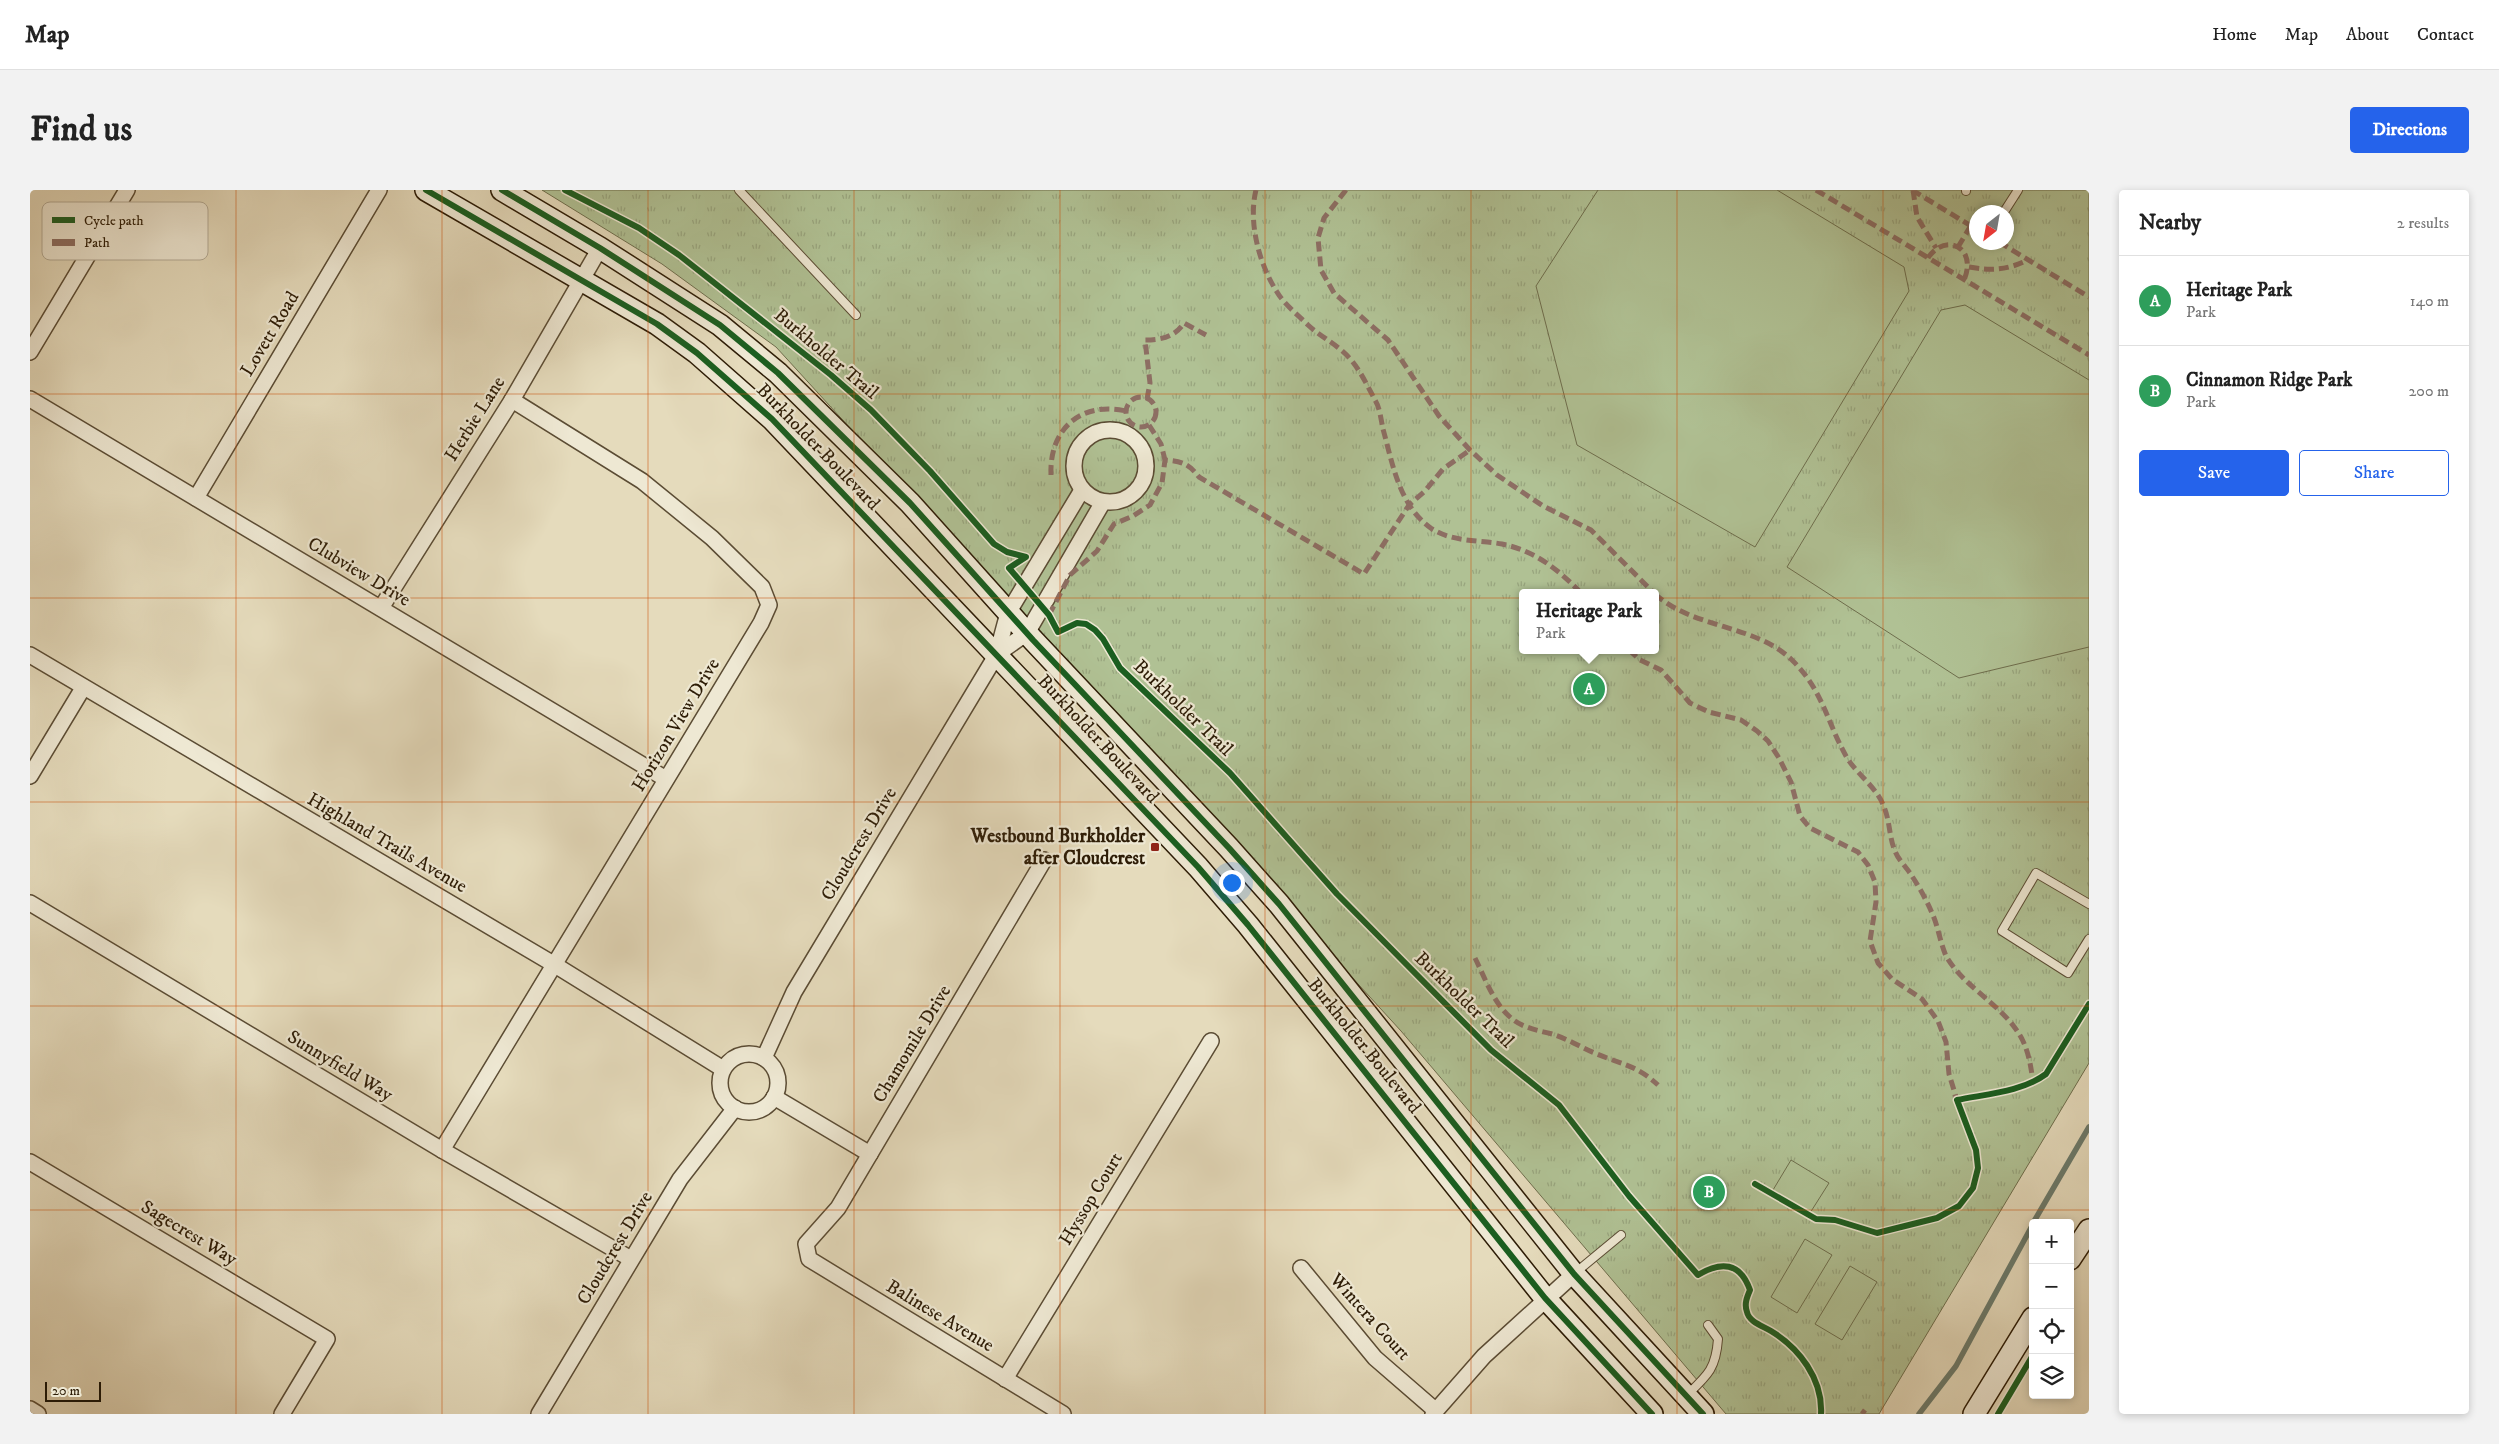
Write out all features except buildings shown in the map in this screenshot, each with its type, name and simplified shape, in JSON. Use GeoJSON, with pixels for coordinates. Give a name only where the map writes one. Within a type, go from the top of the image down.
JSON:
{"type":"FeatureCollection","features":[{"type":"Feature","properties":{"kind":"main road","name":"Burkholder Boulevard"},"geometry":{"type":"LineString","coordinates":[[426,190],[657,324],[736,385],[772,419],[1198,867],[1248,925],[1545,1298],[1652,1414]]}},
{"type":"Feature","properties":{"kind":"main road","name":"Burkholder Boulevard"},"geometry":{"type":"LineString","coordinates":[[502,190],[600,248],[720,325],[778,373],[910,504],[1027,634],[1229,848],[1279,904],[1574,1274],[1702,1414]]}},
{"type":"Feature","properties":{"kind":"main road"},"geometry":{"type":"LineString","coordinates":[[2074,1253],[2089,1230]]}},
{"type":"Feature","properties":{"kind":"main road"},"geometry":{"type":"LineString","coordinates":[[1974,1414],[2029,1325]]}},
{"type":"Feature","properties":{"kind":"street"},"geometry":{"type":"LineString","coordinates":[[119,202],[126,190]]}},
{"type":"Feature","properties":{"kind":"street","name":"Lovett Road"},"geometry":{"type":"LineString","coordinates":[[196,498],[379,190]]}},
{"type":"Feature","properties":{"kind":"street","name":"Herbie Lane"},"geometry":{"type":"LineString","coordinates":[[381,608],[512,400],[600,248]]}},
{"type":"Feature","properties":{"kind":"street"},"geometry":{"type":"LineString","coordinates":[[30,352],[85,260]]}},
{"type":"Feature","properties":{"kind":"street","name":"Clubview Drive"},"geometry":{"type":"LineString","coordinates":[[30,399],[666,779]]}},
{"type":"Feature","properties":{"kind":"street","name":"Horizon View Drive"},"geometry":{"type":"LineString","coordinates":[[442,1150],[762,623],[769,605],[762,586],[712,538],[642,481],[512,400]]}},
{"type":"Feature","properties":{"kind":"street"},"geometry":{"type":"LineString","coordinates":[[1111,430],[1131,436],[1144,453],[1146,463],[1142,483],[1135,493],[1126,499],[1103,502],[1082,490],[1076,481],[1074,460],[1083,441],[1096,432],[1111,430]]}},
{"type":"Feature","properties":{"kind":"street","name":"Cloudcrest Drive"},"geometry":{"type":"LineString","coordinates":[[764,1058],[794,992],[997,654],[1008,613],[1082,490]]}},
{"type":"Feature","properties":{"kind":"street","name":"Cloudcrest Drive"},"geometry":{"type":"LineString","coordinates":[[997,654],[1027,634],[1103,502]]}},
{"type":"Feature","properties":{"kind":"street","name":"Highland Trails Avenue"},"geometry":{"type":"LineString","coordinates":[[30,655],[555,965],[723,1069]]}},
{"type":"Feature","properties":{"kind":"street"},"geometry":{"type":"LineString","coordinates":[[30,776],[83,688]]}},
{"type":"Feature","properties":{"kind":"street","name":"Chamomile Drive"},"geometry":{"type":"LineString","coordinates":[[806,1244],[838,1208],[1044,860]]}},
{"type":"Feature","properties":{"kind":"street","name":"Sunnyfield Way"},"geometry":{"type":"LineString","coordinates":[[30,903],[442,1150],[630,1259]]}},
{"type":"Feature","properties":{"kind":"street","name":"Hyssop Court"},"geometry":{"type":"LineString","coordinates":[[1005,1379],[1211,1040]]}},
{"type":"Feature","properties":{"kind":"street"},"geometry":{"type":"LineString","coordinates":[[753,1054],[764,1058],[772,1065],[776,1075],[778,1086],[774,1097],[764,1107],[750,1112],[735,1108],[726,1101],[721,1091],[720,1079],[723,1069],[731,1060],[741,1055],[753,1054]]}},
{"type":"Feature","properties":{"kind":"street"},"geometry":{"type":"LineString","coordinates":[[774,1097],[870,1154]]}},
{"type":"Feature","properties":{"kind":"street","name":"Cloudcrest Drive"},"geometry":{"type":"LineString","coordinates":[[539,1414],[630,1259],[680,1179],[735,1108]]}},
{"type":"Feature","properties":{"kind":"street","name":"Sagecrest Way"},"geometry":{"type":"LineString","coordinates":[[30,1162],[327,1339],[282,1414]]}},
{"type":"Feature","properties":{"kind":"street","name":"Balinese Avenue"},"geometry":{"type":"LineString","coordinates":[[806,1244],[809,1259],[1063,1414]]}},
{"type":"Feature","properties":{"kind":"street","name":"Wintera Court"},"geometry":{"type":"LineString","coordinates":[[1301,1268],[1375,1358],[1434,1412]]}},
{"type":"Feature","properties":{"kind":"street"},"geometry":{"type":"LineString","coordinates":[[1434,1412],[1484,1356],[1545,1298],[1574,1274]]}},
{"type":"Feature","properties":{"kind":"street"},"geometry":{"type":"LineString","coordinates":[[30,1409],[38,1414]]}},
{"type":"Feature","properties":{"kind":"lane"},"geometry":{"type":"LineString","coordinates":[[738,190],[856,315]]}},
{"type":"Feature","properties":{"kind":"lane"},"geometry":{"type":"LineString","coordinates":[[2008,205],[2018,190]]}},
{"type":"Feature","properties":{"kind":"lane"},"geometry":{"type":"LineString","coordinates":[[2089,904],[2036,873],[2002,931],[2068,973],[2089,939]]}},
{"type":"Feature","properties":{"kind":"lane"},"geometry":{"type":"LineString","coordinates":[[1574,1274],[1621,1235]]}},
{"type":"Feature","properties":{"kind":"lane"},"geometry":{"type":"LineString","coordinates":[[1686,1396],[1710,1373],[1717,1356],[1718,1339],[1708,1325]]}},
{"type":"Feature","properties":{"kind":"green space"},"geometry":{"type":"Polygon","coordinates":[[[542,190],[2089,190],[2089,1063],[1879,1414],[1726,1414],[1401,1031],[776,347],[662,264],[542,190]]]}},
{"type":"Feature","properties":{"kind":"green space"},"geometry":{"type":"Polygon","coordinates":[[[1598,190],[1777,190],[1904,267],[1909,291],[1755,547],[1577,445],[1536,286],[1598,190]]]}},
{"type":"Feature","properties":{"kind":"green space"},"geometry":{"type":"Polygon","coordinates":[[[1965,305],[2089,380],[2089,647],[1959,678],[1787,567],[1941,310],[1965,305]]]}},
{"type":"Feature","properties":{"kind":"green space"},"geometry":{"type":"Polygon","coordinates":[[[1791,1160],[1829,1183],[1810,1213],[1773,1190],[1791,1160]]]}},
{"type":"Feature","properties":{"kind":"green space"},"geometry":{"type":"Polygon","coordinates":[[[1805,1239],[1832,1255],[1797,1313],[1771,1297],[1805,1239]]]}},
{"type":"Feature","properties":{"kind":"green space"},"geometry":{"type":"Polygon","coordinates":[[[1850,1266],[1877,1282],[1842,1340],[1815,1324],[1850,1266]]]}},
{"type":"Feature","properties":{"kind":"waterway"},"geometry":{"type":"LineString","coordinates":[[2035,1219],[2089,1127]]}},
{"type":"Feature","properties":{"kind":"waterway"},"geometry":{"type":"LineString","coordinates":[[1919,1414],[1956,1366],[2029,1231]]}},
{"type":"Feature","properties":{"kind":"marked path"},"geometry":{"type":"LineString","coordinates":[[1256,190],[1253,216],[1254,229],[1265,269],[1287,305],[1313,330],[1342,350],[1358,370],[1378,407],[1394,470],[1412,509],[1421,520],[1440,533],[1457,538],[1502,544],[1525,551],[1555,569],[1577,589]]}},
{"type":"Feature","properties":{"kind":"marked path"},"geometry":{"type":"LineString","coordinates":[[1346,190],[1324,218],[1318,238],[1321,270],[1334,293],[1388,340],[1439,416],[1470,450],[1497,475],[1543,506],[1591,530],[1650,589]]}},
{"type":"Feature","properties":{"kind":"marked path"},"geometry":{"type":"LineString","coordinates":[[1816,190],[2089,355]]}},
{"type":"Feature","properties":{"kind":"marked path"},"geometry":{"type":"LineString","coordinates":[[1912,190],[1969,225]]}},
{"type":"Feature","properties":{"kind":"marked path"},"geometry":{"type":"LineString","coordinates":[[1913,190],[1917,217],[1936,248]]}},
{"type":"Feature","properties":{"kind":"marked path"},"geometry":{"type":"LineString","coordinates":[[1958,247],[1969,229]]}},
{"type":"Feature","properties":{"kind":"marked path"},"geometry":{"type":"LineString","coordinates":[[1928,258],[1935,250],[1943,246],[1951,245],[1958,247],[1967,259],[1964,280]]}},
{"type":"Feature","properties":{"kind":"marked path"},"geometry":{"type":"LineString","coordinates":[[2012,250],[2089,297]]}},
{"type":"Feature","properties":{"kind":"marked path"},"geometry":{"type":"LineString","coordinates":[[1969,267],[1999,269],[2028,260]]}},
{"type":"Feature","properties":{"kind":"marked path"},"geometry":{"type":"LineString","coordinates":[[1147,399],[1150,383],[1145,340],[1172,335],[1184,323],[1206,335]]}},
{"type":"Feature","properties":{"kind":"marked path"},"geometry":{"type":"LineString","coordinates":[[1141,397],[1152,401],[1156,412],[1152,423],[1141,427],[1130,423],[1126,412],[1130,401],[1141,397]]}},
{"type":"Feature","properties":{"kind":"marked path"},"geometry":{"type":"LineString","coordinates":[[1051,475],[1052,459],[1056,444],[1062,432],[1071,422],[1095,410],[1126,411]]}},
{"type":"Feature","properties":{"kind":"marked path"},"geometry":{"type":"LineString","coordinates":[[1149,425],[1161,444],[1165,460]]}},
{"type":"Feature","properties":{"kind":"marked path"},"geometry":{"type":"LineString","coordinates":[[1049,615],[1070,575],[1097,551],[1114,524],[1133,516],[1150,505],[1162,483],[1165,460],[1185,464],[1199,477],[1364,574],[1409,505],[1425,491],[1443,469],[1470,450]]}},
{"type":"Feature","properties":{"kind":"marked path"},"geometry":{"type":"LineString","coordinates":[[1659,597],[1687,614],[1761,640],[1778,649],[1803,672],[1818,695],[1850,763],[1881,800],[1886,812],[1895,851],[1916,882],[1927,903],[1934,918],[1946,956],[1963,978],[1995,1006],[2014,1027],[2022,1039],[2026,1050],[2033,1082]]}},
{"type":"Feature","properties":{"kind":"marked path"},"geometry":{"type":"LineString","coordinates":[[1633,654],[1640,660],[1661,670],[1690,703],[1709,712],[1741,720],[1757,731],[1768,741],[1779,758],[1791,782],[1800,816],[1810,828],[1858,852],[1868,865],[1875,882],[1876,902],[1870,941],[1878,963],[1892,979],[1922,999],[1938,1021],[1946,1042],[1949,1074],[1957,1100]]}},
{"type":"Feature","properties":{"kind":"marked path"},"geometry":{"type":"LineString","coordinates":[[1475,958],[1494,997],[1504,1011],[1515,1021],[1530,1028],[1558,1036],[1629,1066],[1643,1073],[1658,1085]]}},
{"type":"Feature","properties":{"kind":"marked path"},"geometry":{"type":"LineString","coordinates":[[1862,1414],[1865,1410]]}},
{"type":"Feature","properties":{"kind":"cycle path"},"geometry":{"type":"LineString","coordinates":[[426,190],[657,324],[697,353],[772,419],[1198,867],[1248,925],[1545,1298],[1652,1414]]}},
{"type":"Feature","properties":{"kind":"cycle path"},"geometry":{"type":"LineString","coordinates":[[502,190],[600,248],[720,325],[778,373],[910,503],[1033,640],[1229,848],[1279,904],[1574,1274],[1703,1414]]}},
{"type":"Feature","properties":{"kind":"cycle path","name":"Burkholder Trail"},"geometry":{"type":"LineString","coordinates":[[565,190],[639,228],[679,255],[831,375],[871,410],[930,471],[994,544],[1007,552],[1026,557],[1009,568],[1049,615],[1058,632],[1077,623],[1086,624],[1095,630],[1103,639],[1120,668],[1230,773],[1337,894],[1491,1050],[1559,1105],[1629,1196],[1698,1275],[1706,1270],[1722,1266],[1735,1269],[1741,1274],[1750,1290],[1746,1303],[1748,1315],[1753,1321],[1781,1338],[1800,1356],[1818,1389],[1821,1401],[1821,1414]]}},
{"type":"Feature","properties":{"kind":"cycle path"},"geometry":{"type":"LineString","coordinates":[[1755,1184],[1816,1219],[1835,1220],[1877,1233],[1937,1218],[1959,1206],[1973,1188],[1978,1168],[1976,1150],[1957,1100],[2015,1089],[2046,1074],[2089,1004]]}},
{"type":"Feature","properties":{"kind":"cycle path"},"geometry":{"type":"LineString","coordinates":[[1998,1414],[2029,1362]]}},
{"type":"Feature","properties":{"kind":"place","name":"Heritage Park"},"geometry":{"type":"Point","coordinates":[1589,689]}},
{"type":"Feature","properties":{"kind":"place","name":"Westbound Burkholder after Cloudcrest"},"geometry":{"type":"Point","coordinates":[1155,847]}},
{"type":"Feature","properties":{"kind":"place","name":"Cinnamon Ridge Park"},"geometry":{"type":"Point","coordinates":[1709,1192]}}]}
